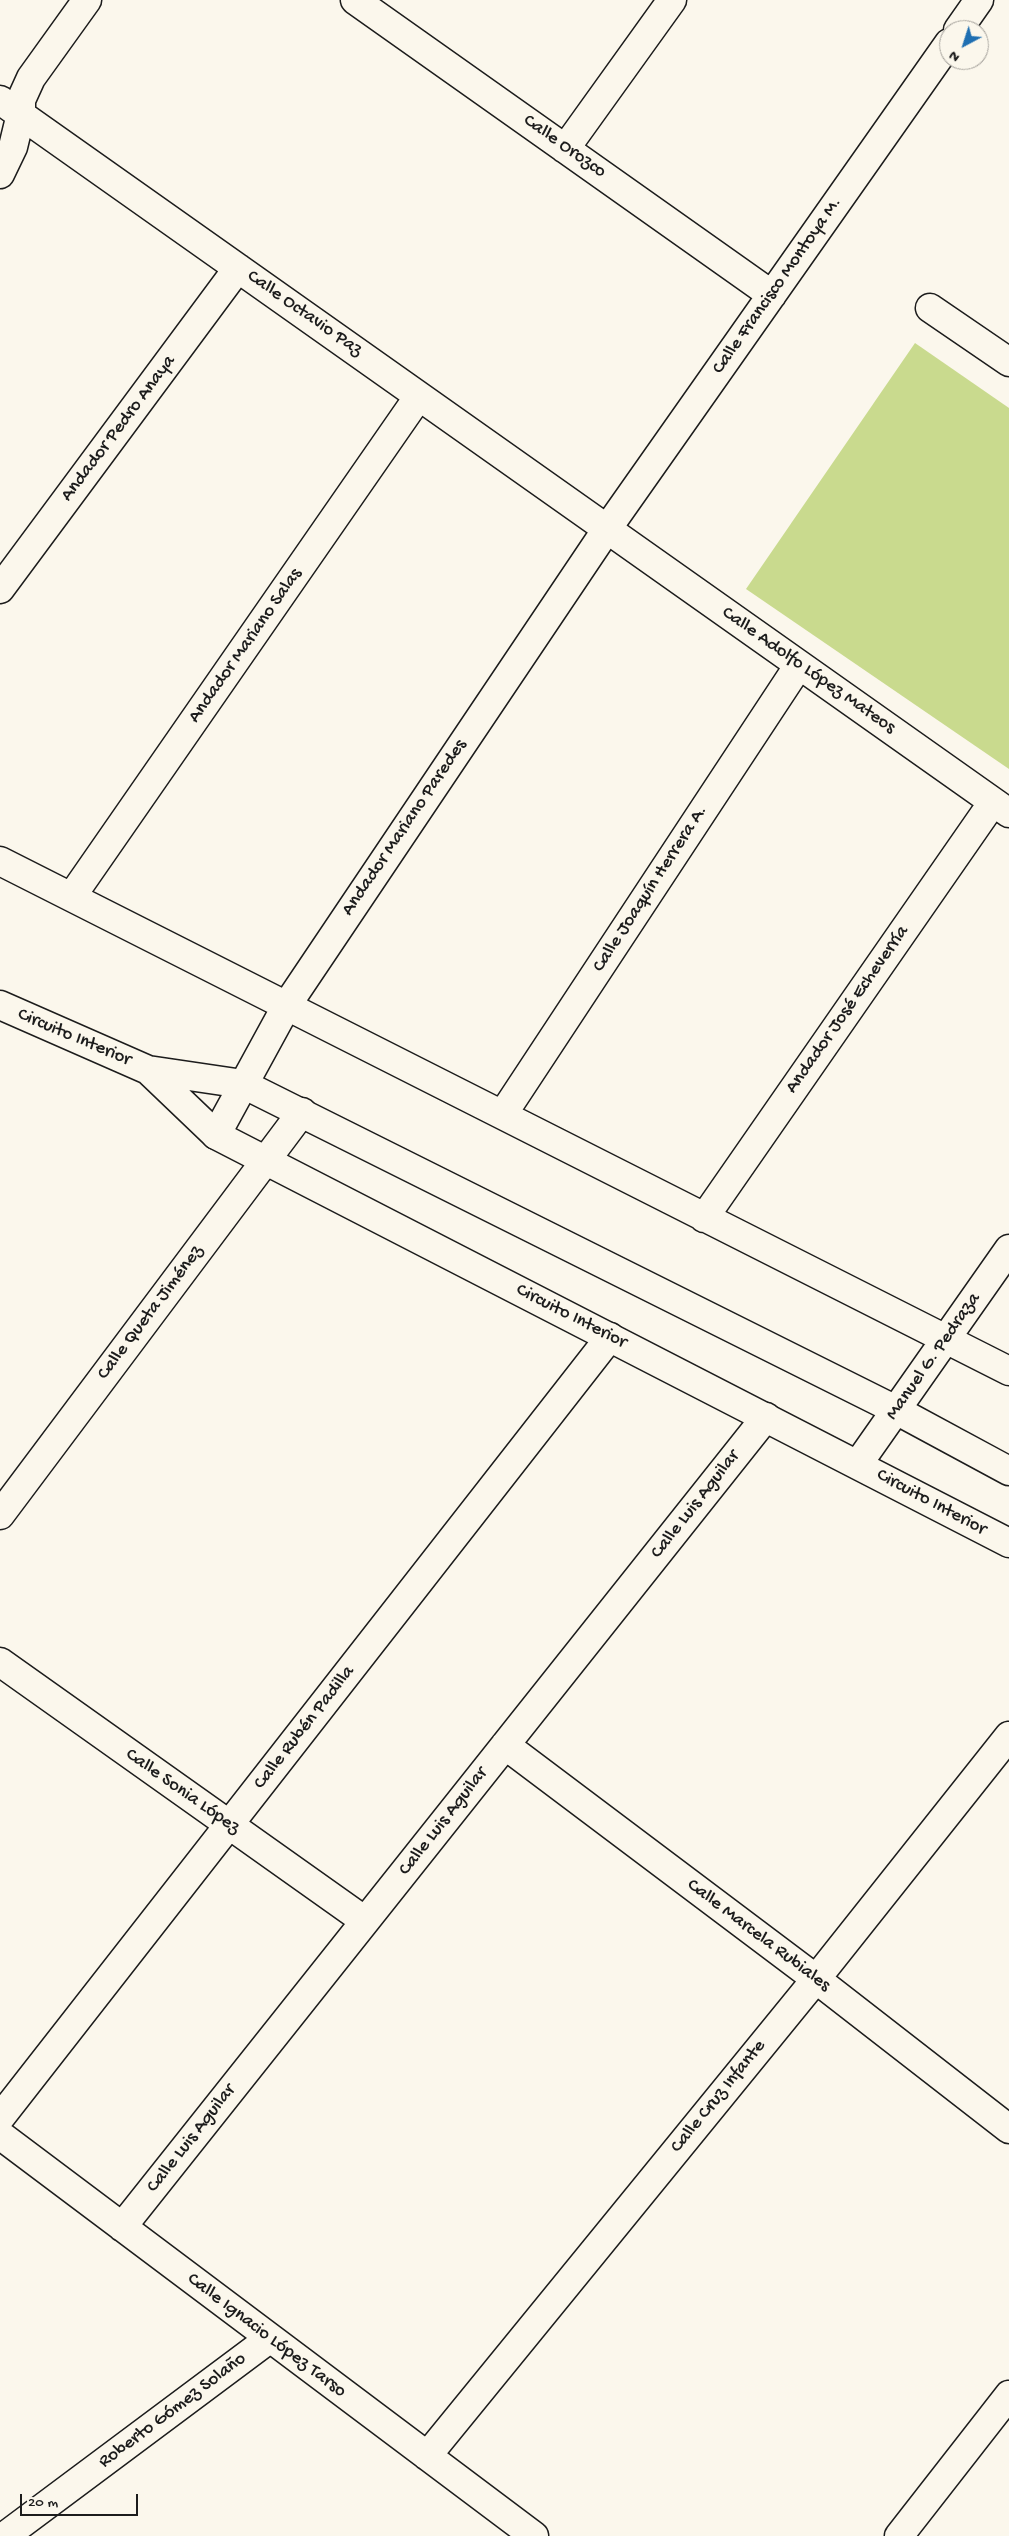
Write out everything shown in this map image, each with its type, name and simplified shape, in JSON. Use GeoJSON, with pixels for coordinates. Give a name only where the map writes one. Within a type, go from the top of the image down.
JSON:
{"type":"FeatureCollection","features":[{"type":"Feature","properties":{"kind":"street"},"geometry":{"type":"LineString","coordinates":[[0,174],[13,147],[10,107],[21,100],[31,78],[87,0]]}},
{"type":"Feature","properties":{"kind":"street"},"geometry":{"type":"LineString","coordinates":[[565,149],[672,0]]}},
{"type":"Feature","properties":{"kind":"street"},"geometry":{"type":"LineString","coordinates":[[965,20],[980,0]]}},
{"type":"Feature","properties":{"kind":"street","name":"Calle Orozco"},"geometry":{"type":"LineString","coordinates":[[371,4],[565,149],[772,295]]}},
{"type":"Feature","properties":{"kind":"street","name":"Calle Francisco Montoya M."},"geometry":{"type":"LineString","coordinates":[[607,529],[939,57]]}},
{"type":"Feature","properties":{"kind":"street","name":"Calle Octavio Paz"},"geometry":{"type":"LineString","coordinates":[[10,107],[607,529]]}},
{"type":"Feature","properties":{"kind":"street","name":"Andador Pedro Anaya"},"geometry":{"type":"LineString","coordinates":[[0,589],[238,268]]}},
{"type":"Feature","properties":{"kind":"street"},"geometry":{"type":"LineString","coordinates":[[930,308],[1009,362]]}},
{"type":"Feature","properties":{"kind":"street","name":"Andador Mariano Salas"},"geometry":{"type":"LineString","coordinates":[[72,896],[419,396]]}},
{"type":"Feature","properties":{"kind":"street","name":"Calle Adolfo López Mateos"},"geometry":{"type":"LineString","coordinates":[[607,529],[1001,808]]}},
{"type":"Feature","properties":{"kind":"street","name":"Andador Mariano Paredes"},"geometry":{"type":"LineString","coordinates":[[216,1135],[287,1004],[607,529]]}},
{"type":"Feature","properties":{"kind":"street","name":"Calle Joaquín Herrera A."},"geometry":{"type":"LineString","coordinates":[[503,1114],[799,664]]}},
{"type":"Feature","properties":{"kind":"street","name":"Andador José Echeverría"},"geometry":{"type":"LineString","coordinates":[[704,1218],[1001,808]]}},
{"type":"Feature","properties":{"kind":"street"},"geometry":{"type":"LineString","coordinates":[[0,861],[287,1004],[1009,1372]]}},
{"type":"Feature","properties":{"kind":"street","name":"Circuito Interior"},"geometry":{"type":"LineString","coordinates":[[0,1005],[148,1070],[243,1084],[896,1410],[1009,1472]]}},
{"type":"Feature","properties":{"kind":"street","name":"Circuito Interior"},"geometry":{"type":"LineString","coordinates":[[148,1070],[216,1135],[1009,1543]]}},
{"type":"Feature","properties":{"kind":"street","name":"Calle Queta Jiménez"},"geometry":{"type":"LineString","coordinates":[[0,1515],[302,1112]]}},
{"type":"Feature","properties":{"kind":"street","name":"Manuel G. Pedraza"},"geometry":{"type":"LineString","coordinates":[[858,1464],[1009,1249]]}},
{"type":"Feature","properties":{"kind":"street","name":"Calle Rubén Padilla"},"geometry":{"type":"LineString","coordinates":[[0,2118],[610,1337]]}},
{"type":"Feature","properties":{"kind":"street","name":"Calle Luis Aguilar"},"geometry":{"type":"LineString","coordinates":[[122,2228],[766,1417]]}},
{"type":"Feature","properties":{"kind":"street","name":"Calle Sonia López"},"geometry":{"type":"LineString","coordinates":[[0,1662],[365,1921]]}},
{"type":"Feature","properties":{"kind":"street","name":"Calle Cruz Infante"},"geometry":{"type":"LineString","coordinates":[[427,2456],[816,1979],[1009,1736]]}},
{"type":"Feature","properties":{"kind":"street","name":"Calle Marcela Rubiales"},"geometry":{"type":"LineString","coordinates":[[505,1745],[816,1979],[1009,2129]]}},
{"type":"Feature","properties":{"kind":"street","name":"Calle Ignacio López Tarso"},"geometry":{"type":"LineString","coordinates":[[0,2135],[427,2456],[524,2534]]}},
{"type":"Feature","properties":{"kind":"street","name":"Roberto Gómez Solaño"},"geometry":{"type":"LineString","coordinates":[[5,2536],[269,2339]]}},
{"type":"Feature","properties":{"kind":"street"},"geometry":{"type":"LineString","coordinates":[[899,2536],[1009,2395]]}},
{"type":"Feature","properties":{"kind":"green space"},"geometry":{"type":"Polygon","coordinates":[[[915,343],[1009,408],[1009,769],[746,589],[915,343]]]}}]}
